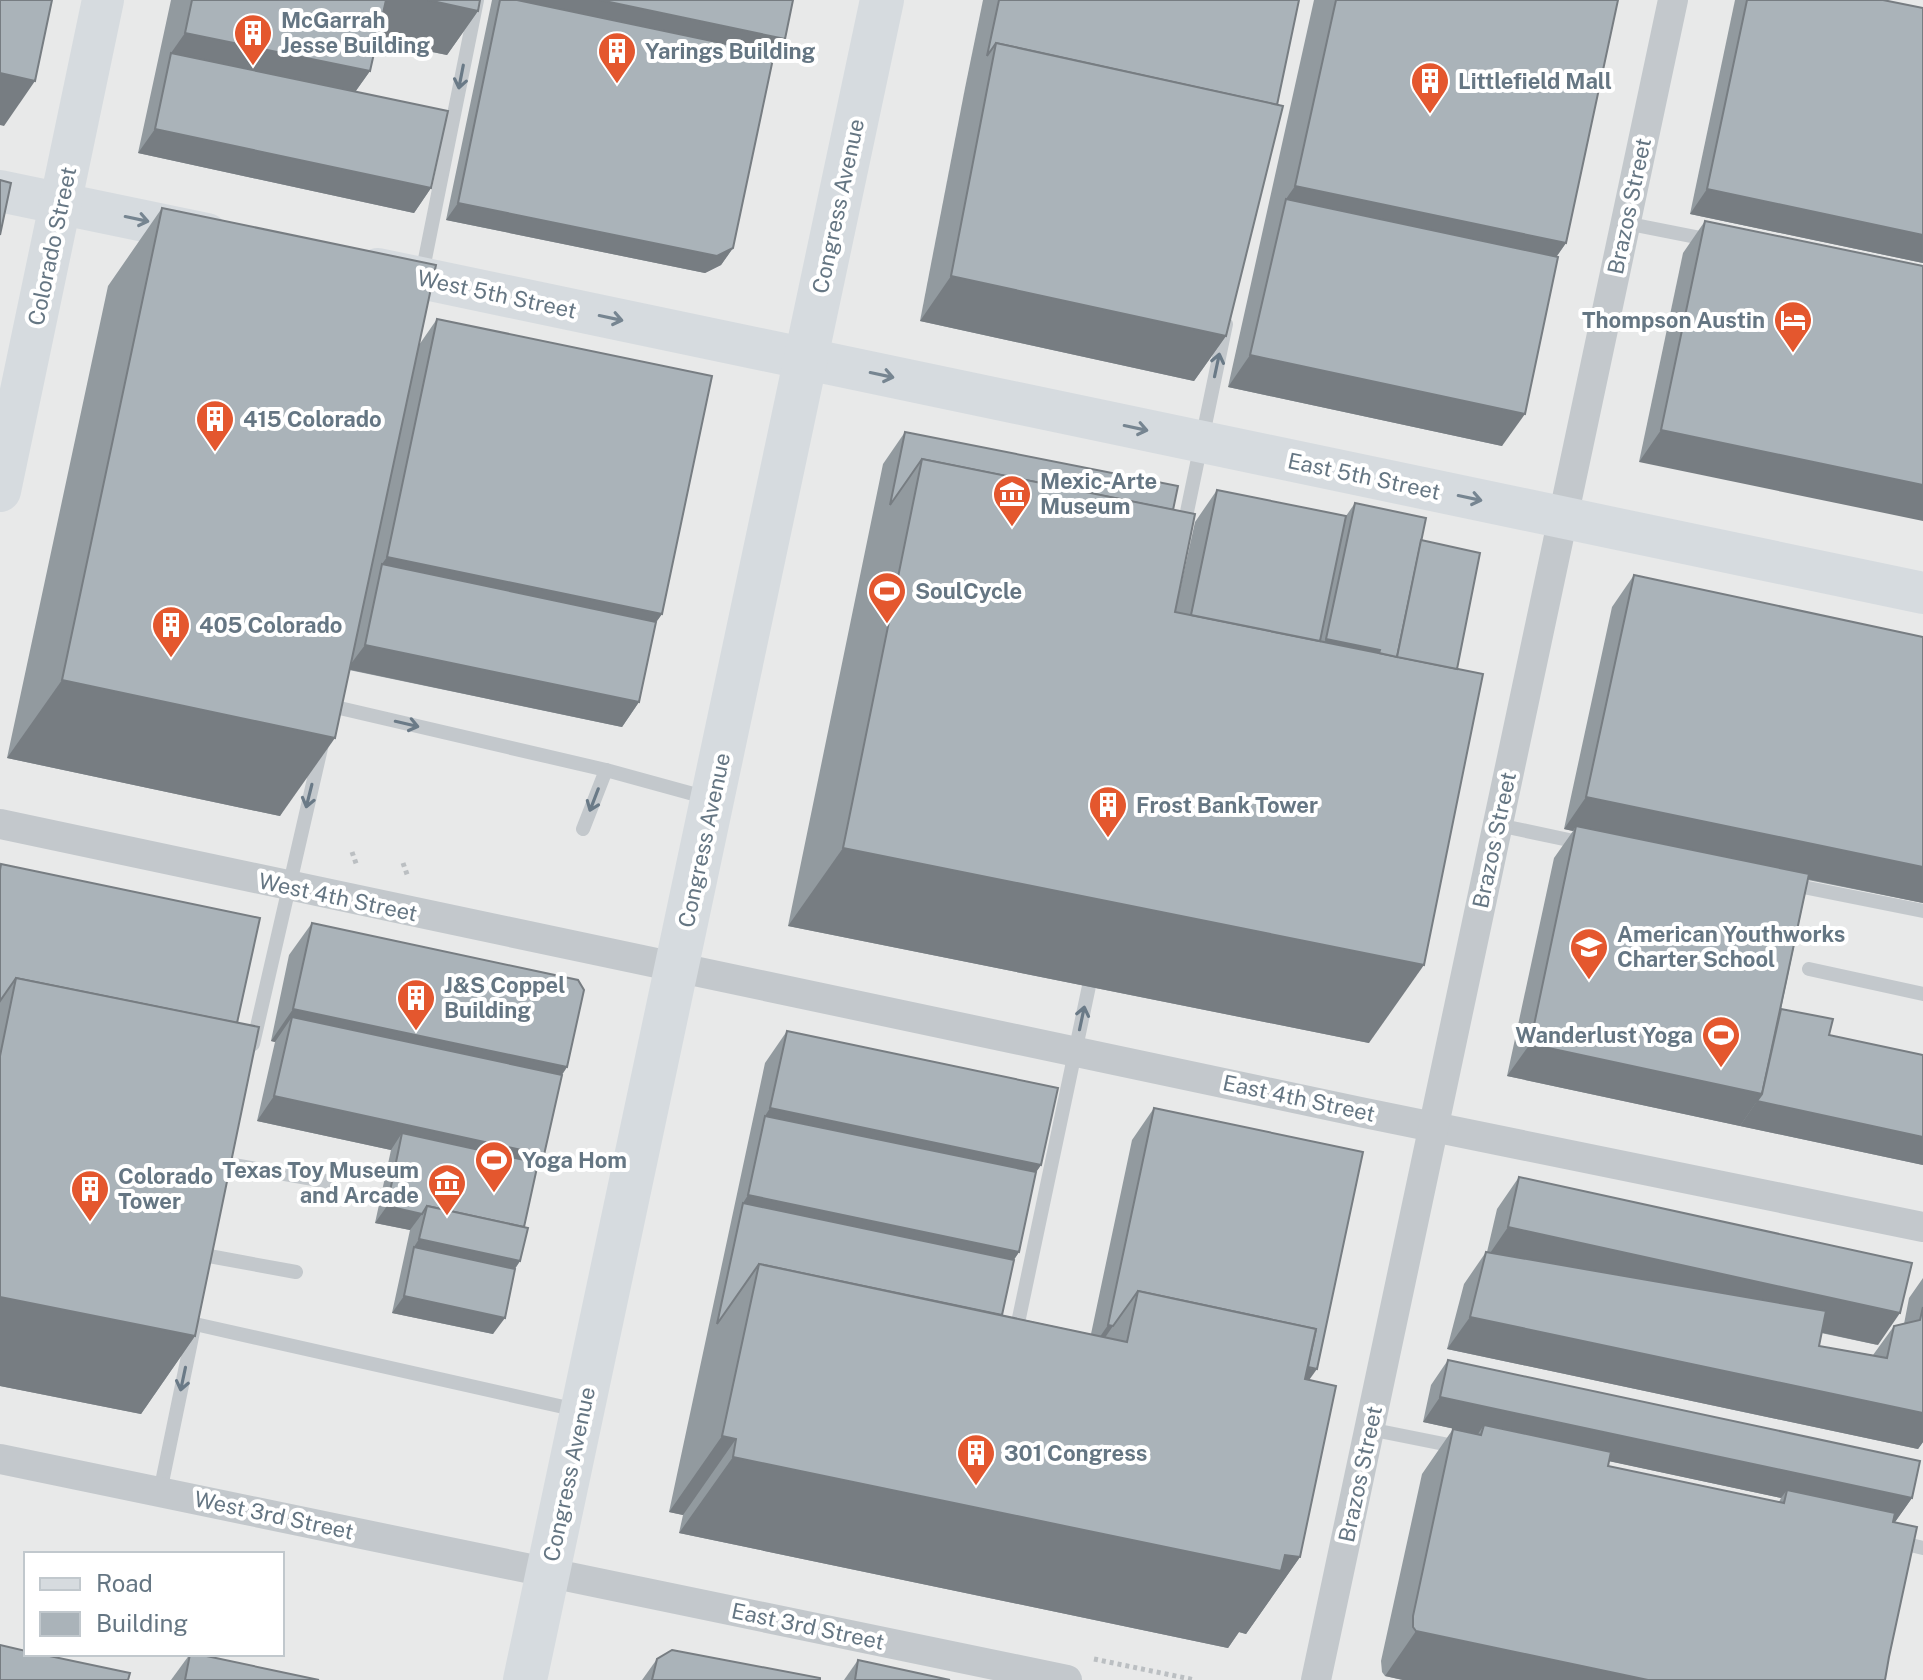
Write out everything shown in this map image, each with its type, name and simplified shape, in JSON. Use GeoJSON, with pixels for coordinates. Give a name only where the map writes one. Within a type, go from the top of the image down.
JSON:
{"type":"FeatureCollection","features":[{"type":"Feature","properties":{"kind":"main road","name":"Colorado Street"},"geometry":{"type":"LineString","coordinates":[[0,491],[103,0]]}},
{"type":"Feature","properties":{"kind":"main road","name":"Congress Avenue"},"geometry":{"type":"LineString","coordinates":[[525,1680],[882,0]]}},
{"type":"Feature","properties":{"kind":"main road"},"geometry":{"type":"LineString","coordinates":[[0,191],[237,240]]}},
{"type":"Feature","properties":{"kind":"main road","name":"West 5th Street"},"geometry":{"type":"LineString","coordinates":[[344,262],[420,285],[806,359]]}},
{"type":"Feature","properties":{"kind":"main road","name":"East 5th Street"},"geometry":{"type":"LineString","coordinates":[[806,359],[1923,593]]}},
{"type":"Feature","properties":{"kind":"street","name":"Brazos Street"},"geometry":{"type":"LineString","coordinates":[[1316,1680],[1673,0]]}},
{"type":"Feature","properties":{"kind":"street","name":"West 4th Street"},"geometry":{"type":"LineString","coordinates":[[0,824],[676,967]]}},
{"type":"Feature","properties":{"kind":"street","name":"East 4th Street"},"geometry":{"type":"LineString","coordinates":[[676,967],[1923,1227]]}},
{"type":"Feature","properties":{"kind":"street","name":"West 3rd Street"},"geometry":{"type":"LineString","coordinates":[[0,1459],[548,1572]]}},
{"type":"Feature","properties":{"kind":"street","name":"East 3rd Street"},"geometry":{"type":"LineString","coordinates":[[548,1572],[1067,1680]]}},
{"type":"Feature","properties":{"kind":"lane"},"geometry":{"type":"LineString","coordinates":[[420,285],[477,0]]}},
{"type":"Feature","properties":{"kind":"lane"},"geometry":{"type":"LineString","coordinates":[[1625,223],[1721,242]]}},
{"type":"Feature","properties":{"kind":"lane"},"geometry":{"type":"LineString","coordinates":[[1179,550],[1231,302]]}},
{"type":"Feature","properties":{"kind":"lane"},"geometry":{"type":"LineString","coordinates":[[251,1055],[330,712],[606,770],[712,800]]}},
{"type":"Feature","properties":{"kind":"lane"},"geometry":{"type":"LineString","coordinates":[[583,829],[606,770]]}},
{"type":"Feature","properties":{"kind":"lane"},"geometry":{"type":"LineString","coordinates":[[1498,825],[1597,846]]}},
{"type":"Feature","properties":{"kind":"lane"},"geometry":{"type":"LineString","coordinates":[[1768,880],[1923,911]]}},
{"type":"Feature","properties":{"kind":"lane"},"geometry":{"type":"LineString","coordinates":[[1809,969],[1923,994]]}},
{"type":"Feature","properties":{"kind":"lane"},"geometry":{"type":"LineString","coordinates":[[1012,1353],[1089,986]]}},
{"type":"Feature","properties":{"kind":"lane"},"geometry":{"type":"LineString","coordinates":[[225,1179],[232,1148]]}},
{"type":"Feature","properties":{"kind":"lane"},"geometry":{"type":"LineString","coordinates":[[228,1164],[330,1182]]}},
{"type":"Feature","properties":{"kind":"lane"},"geometry":{"type":"LineString","coordinates":[[212,1241],[208,1263],[296,1272]]}},
{"type":"Feature","properties":{"kind":"lane"},"geometry":{"type":"LineString","coordinates":[[160,1492],[196,1317],[582,1412]]}},
{"type":"Feature","properties":{"kind":"lane"},"geometry":{"type":"LineString","coordinates":[[1369,1429],[1479,1451]]}},
{"type":"Feature","properties":{"kind":"lane"},"geometry":{"type":"LineString","coordinates":[[1875,1537],[1923,1548]]}},
{"type":"Feature","properties":{"kind":"shaded area"},"geometry":{"type":"Polygon","coordinates":[[[0,0],[1923,0],[1923,1680],[0,1680],[0,0]]]}},
{"type":"Feature","properties":{"kind":"building"},"geometry":{"type":"Polygon","coordinates":[[[0,0],[52,0],[35,81],[0,73],[0,0]]]}},
{"type":"Feature","properties":{"kind":"building"},"geometry":{"type":"Polygon","coordinates":[[[192,0],[386,0],[370,71],[185,33],[192,0]]]}},
{"type":"Feature","properties":{"kind":"building"},"geometry":{"type":"Polygon","coordinates":[[[428,0],[480,0],[478,11],[428,0]]]}},
{"type":"Feature","properties":{"kind":"building"},"geometry":{"type":"Polygon","coordinates":[[[500,0],[517,0],[774,54],[733,248],[717,256],[458,203],[500,0]]]}},
{"type":"Feature","properties":{"kind":"building"},"geometry":{"type":"Polygon","coordinates":[[[600,0],[793,0],[785,39],[600,0]]]}},
{"type":"Feature","properties":{"kind":"building"},"geometry":{"type":"Polygon","coordinates":[[[999,0],[1299,0],[1277,105],[996,43],[987,56],[999,0]]]}},
{"type":"Feature","properties":{"kind":"building","name":"Littlefield Mall"},"geometry":{"type":"Polygon","coordinates":[[[1336,0],[1618,0],[1566,243],[1295,186],[1336,0]]]}},
{"type":"Feature","properties":{"kind":"building"},"geometry":{"type":"Polygon","coordinates":[[[1747,0],[1883,0],[1923,8],[1923,235],[1707,189],[1747,0]]]}},
{"type":"Feature","properties":{"kind":"building"},"geometry":{"type":"Polygon","coordinates":[[[996,43],[1283,106],[1226,336],[951,276],[996,43]]]}},
{"type":"Feature","properties":{"kind":"building"},"geometry":{"type":"Polygon","coordinates":[[[171,53],[448,111],[431,188],[155,129],[171,53]]]}},
{"type":"Feature","properties":{"kind":"building"},"geometry":{"type":"Polygon","coordinates":[[[0,180],[11,183],[0,235],[0,180]]]}},
{"type":"Feature","properties":{"kind":"building"},"geometry":{"type":"Polygon","coordinates":[[[1286,199],[1558,257],[1525,414],[1250,355],[1286,199]]]}},
{"type":"Feature","properties":{"kind":"building"},"geometry":{"type":"Polygon","coordinates":[[[162,208],[436,265],[335,738],[62,680],[162,208]]]}},
{"type":"Feature","properties":{"kind":"building","name":"Thompson Austin"},"geometry":{"type":"Polygon","coordinates":[[[1705,221],[1923,266],[1923,485],[1661,430],[1705,221]]]}},
{"type":"Feature","properties":{"kind":"building"},"geometry":{"type":"Polygon","coordinates":[[[437,319],[712,376],[662,614],[387,557],[437,319]]]}},
{"type":"Feature","properties":{"kind":"building"},"geometry":{"type":"Polygon","coordinates":[[[905,432],[1178,486],[1173,510],[922,459],[890,505],[905,432]]]}},
{"type":"Feature","properties":{"kind":"building","name":"Frost Bank Tower"},"geometry":{"type":"Polygon","coordinates":[[[922,459],[1195,514],[1175,612],[1483,674],[1424,965],[843,848],[922,459]]]}},
{"type":"Feature","properties":{"kind":"building"},"geometry":{"type":"Polygon","coordinates":[[[1217,490],[1346,516],[1320,641],[1191,615],[1217,490]]]}},
{"type":"Feature","properties":{"kind":"building"},"geometry":{"type":"Polygon","coordinates":[[[1355,503],[1426,518],[1397,657],[1379,653],[1380,650],[1326,639],[1355,503]]]}},
{"type":"Feature","properties":{"kind":"building"},"geometry":{"type":"Polygon","coordinates":[[[1421,540],[1480,553],[1457,669],[1397,657],[1421,540]]]}},
{"type":"Feature","properties":{"kind":"building"},"geometry":{"type":"Polygon","coordinates":[[[382,564],[656,622],[639,702],[365,645],[382,564]]]}},
{"type":"Feature","properties":{"kind":"building"},"geometry":{"type":"Polygon","coordinates":[[[1634,575],[1923,637],[1923,867],[1586,797],[1634,575]]]}},
{"type":"Feature","properties":{"kind":"building"},"geometry":{"type":"Polygon","coordinates":[[[1576,826],[1809,874],[1762,1094],[1530,1044],[1576,826]]]}},
{"type":"Feature","properties":{"kind":"building"},"geometry":{"type":"Polygon","coordinates":[[[1,864],[260,918],[237,1023],[16,978],[0,1001],[1,864]]]}},
{"type":"Feature","properties":{"kind":"building"},"geometry":{"type":"Polygon","coordinates":[[[312,923],[578,980],[584,990],[567,1067],[293,1009],[312,923]]]}},
{"type":"Feature","properties":{"kind":"building"},"geometry":{"type":"Polygon","coordinates":[[[16,978],[259,1027],[195,1336],[0,1297],[0,1056],[16,978]]]}},
{"type":"Feature","properties":{"kind":"building"},"geometry":{"type":"Polygon","coordinates":[[[1781,1009],[1833,1019],[1829,1035],[1923,1055],[1923,1137],[1757,1101],[1762,1094],[1781,1009]]]}},
{"type":"Feature","properties":{"kind":"building"},"geometry":{"type":"Polygon","coordinates":[[[292,1017],[562,1075],[544,1155],[274,1096],[292,1017]]]}},
{"type":"Feature","properties":{"kind":"building"},"geometry":{"type":"Polygon","coordinates":[[[787,1031],[1058,1088],[1041,1165],[770,1108],[787,1031]]]}},
{"type":"Feature","properties":{"kind":"building"},"geometry":{"type":"Polygon","coordinates":[[[1154,1108],[1363,1152],[1317,1369],[1308,1367],[1316,1329],[1138,1291],[1113,1326],[1108,1325],[1154,1108]]]}},
{"type":"Feature","properties":{"kind":"building"},"geometry":{"type":"Polygon","coordinates":[[[765,1116],[1036,1172],[1019,1252],[748,1195],[765,1116]]]}},
{"type":"Feature","properties":{"kind":"building"},"geometry":{"type":"Polygon","coordinates":[[[402,1133],[538,1163],[524,1227],[427,1206],[422,1214],[387,1206],[402,1133]]]}},
{"type":"Feature","properties":{"kind":"building"},"geometry":{"type":"Polygon","coordinates":[[[1519,1177],[1912,1263],[1900,1313],[1508,1227],[1519,1177]]]}},
{"type":"Feature","properties":{"kind":"building"},"geometry":{"type":"Polygon","coordinates":[[[743,1203],[1014,1260],[1002,1315],[759,1264],[717,1324],[743,1203]]]}},
{"type":"Feature","properties":{"kind":"building"},"geometry":{"type":"Polygon","coordinates":[[[427,1206],[528,1228],[520,1261],[419,1239],[427,1206]]]}},
{"type":"Feature","properties":{"kind":"building"},"geometry":{"type":"Polygon","coordinates":[[[414,1247],[515,1269],[505,1318],[404,1296],[414,1247]]]}},
{"type":"Feature","properties":{"kind":"building"},"geometry":{"type":"Polygon","coordinates":[[[1486,1252],[1826,1311],[1819,1346],[1887,1358],[1894,1326],[1920,1320],[1923,1307],[1923,1413],[1470,1317],[1486,1252]]]}},
{"type":"Feature","properties":{"kind":"building"},"geometry":{"type":"Polygon","coordinates":[[[759,1264],[1127,1342],[1138,1291],[1316,1329],[1305,1379],[1336,1386],[1300,1557],[1285,1555],[1281,1571],[733,1457],[736,1439],[722,1436],[759,1264]]]}},
{"type":"Feature","properties":{"kind":"building"},"geometry":{"type":"Polygon","coordinates":[[[1448,1360],[1920,1461],[1912,1498],[1440,1397],[1448,1360]]]}},
{"type":"Feature","properties":{"kind":"building"},"geometry":{"type":"Polygon","coordinates":[[[1484,1425],[1611,1452],[1608,1466],[1784,1503],[1787,1490],[1895,1513],[1893,1522],[1917,1527],[1885,1680],[1648,1680],[1416,1631],[1413,1616],[1453,1429],[1481,1435],[1484,1425]]]}},
{"type":"Feature","properties":{"kind":"building"},"geometry":{"type":"Polygon","coordinates":[[[0,1645],[24,1651],[24,1656],[49,1656],[130,1673],[128,1680],[0,1680],[0,1645]]]}},
{"type":"Feature","properties":{"kind":"building"},"geometry":{"type":"Polygon","coordinates":[[[672,1650],[820,1680],[652,1680],[657,1659],[672,1650]]]}},
{"type":"Feature","properties":{"kind":"building"},"geometry":{"type":"Polygon","coordinates":[[[190,1656],[206,1656],[319,1680],[185,1680],[190,1656]]]}},
{"type":"Feature","properties":{"kind":"building"},"geometry":{"type":"Polygon","coordinates":[[[858,1660],[950,1680],[855,1680],[858,1660]]]}},
{"type":"Feature","properties":{"kind":"place","name":"McGarrah Jesse Building"},"geometry":{"type":"Point","coordinates":[253,67]}},
{"type":"Feature","properties":{"kind":"place","name":"Yarings Building"},"geometry":{"type":"Point","coordinates":[617,85]}},
{"type":"Feature","properties":{"kind":"place","name":"Littlefield Mall"},"geometry":{"type":"Point","coordinates":[1430,115]}},
{"type":"Feature","properties":{"kind":"place","name":"Thompson Austin"},"geometry":{"type":"Point","coordinates":[1793,354]}},
{"type":"Feature","properties":{"kind":"place","name":"415 Colorado"},"geometry":{"type":"Point","coordinates":[215,453]}},
{"type":"Feature","properties":{"kind":"place","name":"Mexic-Arte Museum"},"geometry":{"type":"Point","coordinates":[1012,528]}},
{"type":"Feature","properties":{"kind":"place","name":"SoulCycle"},"geometry":{"type":"Point","coordinates":[887,625]}},
{"type":"Feature","properties":{"kind":"place","name":"405 Colorado"},"geometry":{"type":"Point","coordinates":[171,659]}},
{"type":"Feature","properties":{"kind":"place","name":"Frost Bank Tower"},"geometry":{"type":"Point","coordinates":[1108,839]}},
{"type":"Feature","properties":{"kind":"place","name":"American Youthworks Charter School"},"geometry":{"type":"Point","coordinates":[1589,981]}},
{"type":"Feature","properties":{"kind":"place","name":"J&S Coppel Building"},"geometry":{"type":"Point","coordinates":[416,1032]}},
{"type":"Feature","properties":{"kind":"place","name":"Wanderlust Yoga"},"geometry":{"type":"Point","coordinates":[1721,1069]}},
{"type":"Feature","properties":{"kind":"place","name":"Yoga Hom"},"geometry":{"type":"Point","coordinates":[494,1194]}},
{"type":"Feature","properties":{"kind":"place","name":"Texas Toy Museum and Arcade"},"geometry":{"type":"Point","coordinates":[447,1217]}},
{"type":"Feature","properties":{"kind":"place","name":"Colorado Tower"},"geometry":{"type":"Point","coordinates":[90,1223]}},
{"type":"Feature","properties":{"kind":"place","name":"301 Congress"},"geometry":{"type":"Point","coordinates":[976,1487]}}]}
